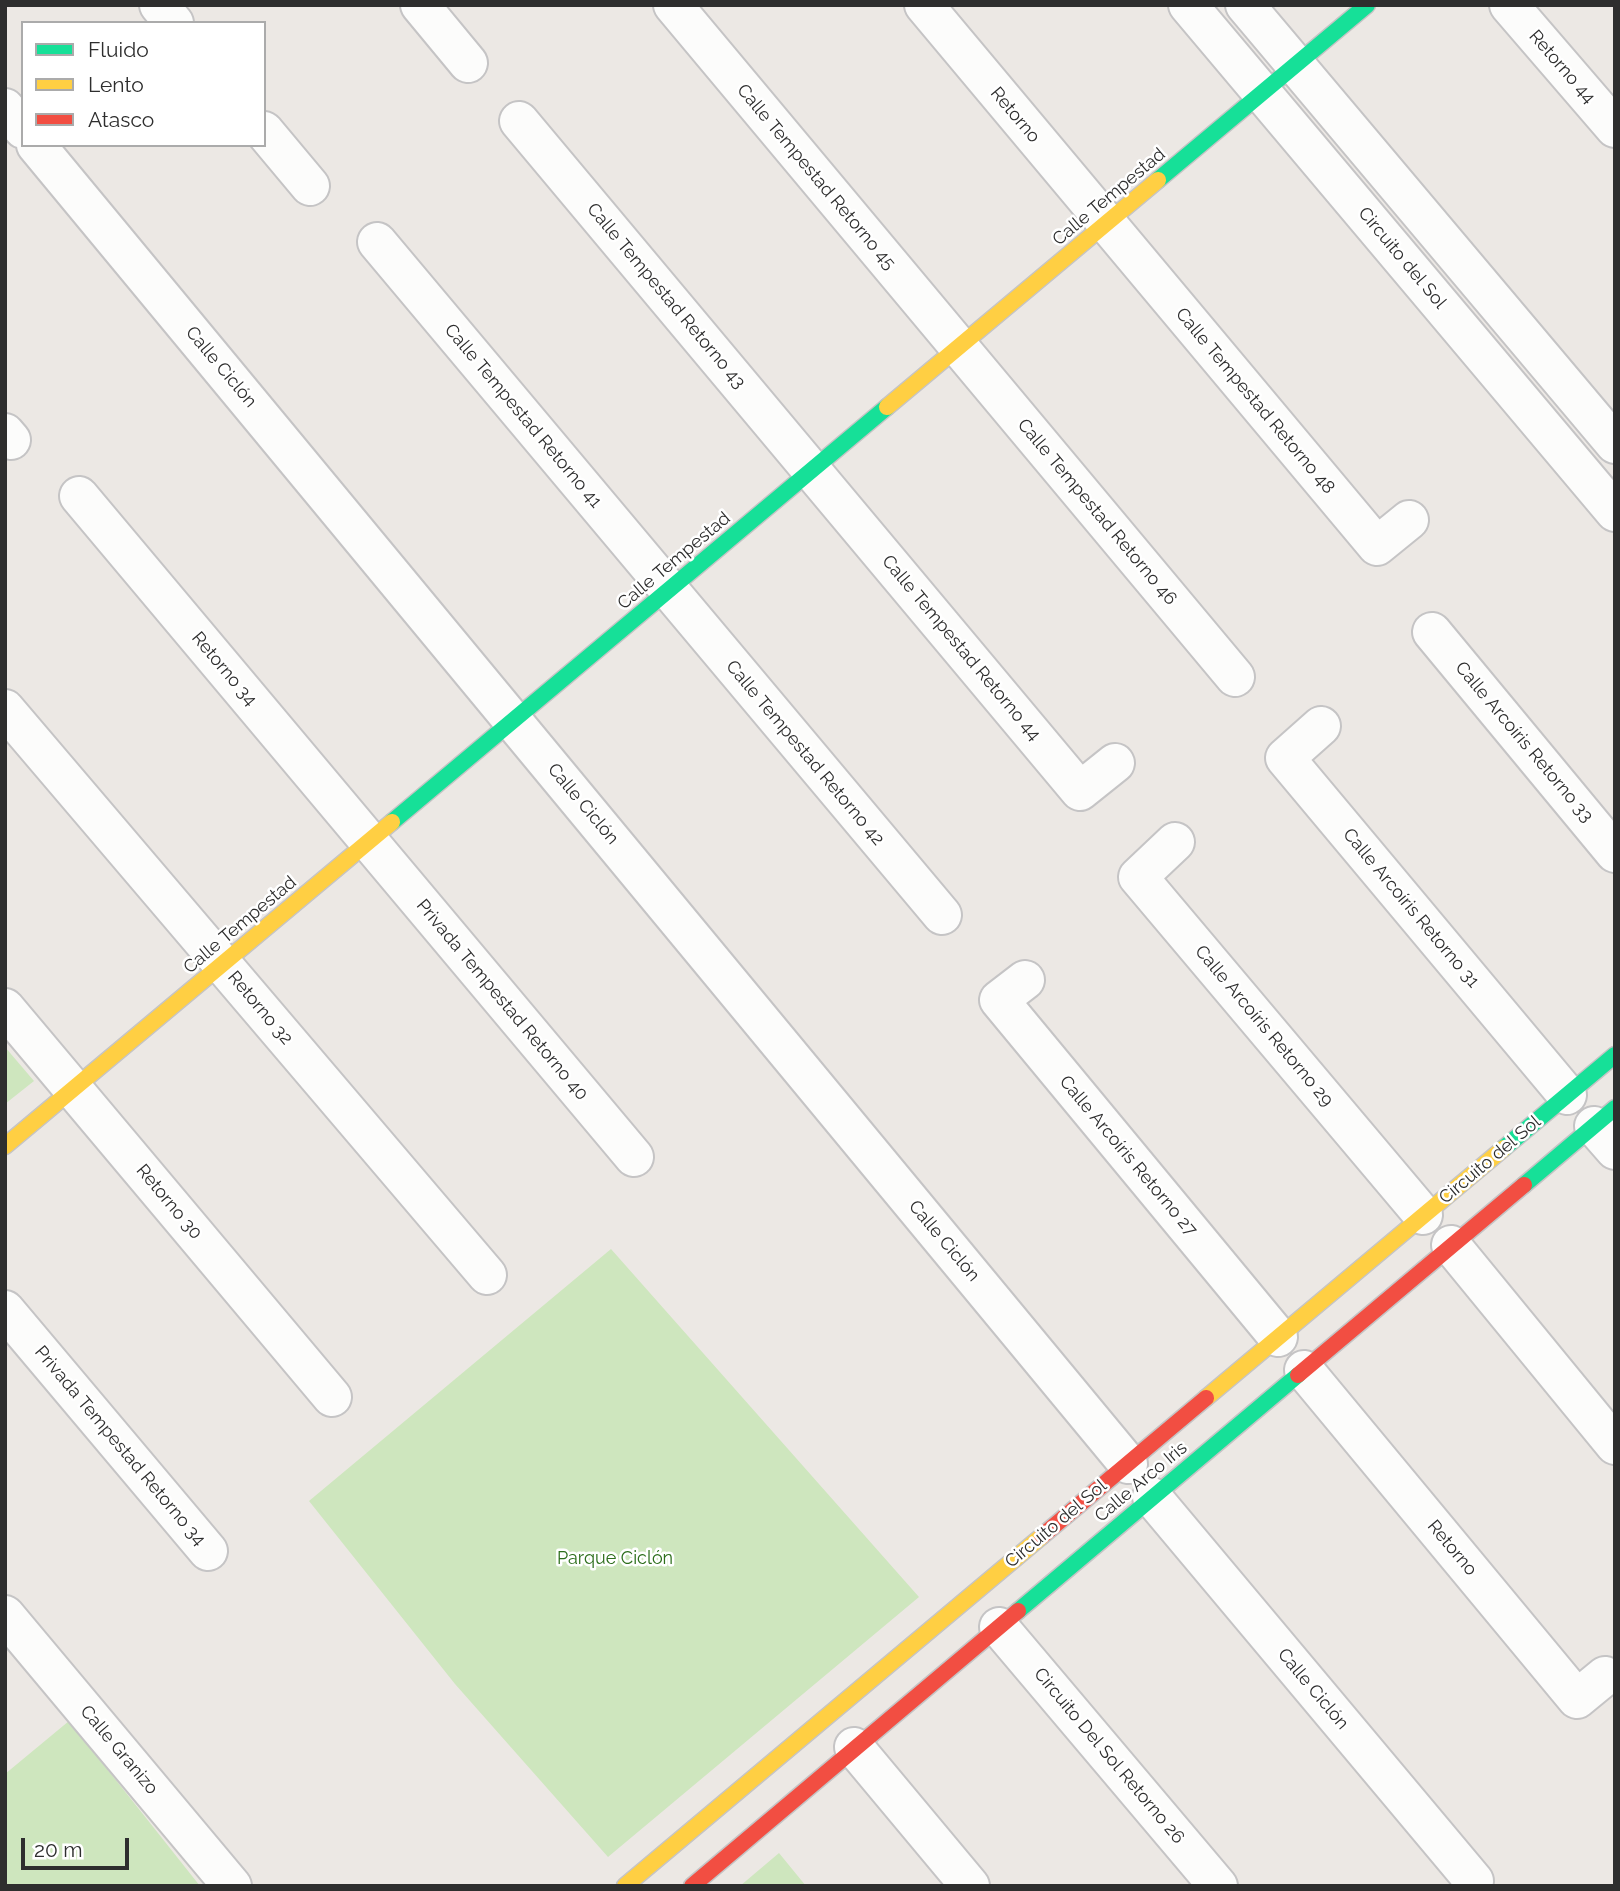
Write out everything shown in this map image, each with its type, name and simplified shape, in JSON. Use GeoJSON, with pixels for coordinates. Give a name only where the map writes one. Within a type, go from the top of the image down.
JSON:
{"type":"FeatureCollection","features":[{"type":"Feature","properties":{"kind":"street"},"geometry":{"type":"LineString","coordinates":[[159,5],[172,21]]}},
{"type":"Feature","properties":{"kind":"street"},"geometry":{"type":"LineString","coordinates":[[420,5],[468,63]]}},
{"type":"Feature","properties":{"kind":"street","name":"Calle Tempestad Retorno 45"},"geometry":{"type":"LineString","coordinates":[[673,5],[959,348]]}},
{"type":"Feature","properties":{"kind":"street","name":"Retorno"},"geometry":{"type":"LineString","coordinates":[[924,5],[1106,225]]}},
{"type":"Feature","properties":{"kind":"street","name":"Circuito del Sol"},"geometry":{"type":"LineString","coordinates":[[1188,5],[1615,512]]}},
{"type":"Feature","properties":{"kind":"street"},"geometry":{"type":"LineString","coordinates":[[1245,5],[1615,444]]}},
{"type":"Feature","properties":{"kind":"street","name":"Calle Tempestad"},"geometry":{"type":"LineString","coordinates":[[5,1146],[1367,5]]}},
{"type":"Feature","properties":{"kind":"street","name":"Retorno 44"},"geometry":{"type":"LineString","coordinates":[[1509,5],[1615,128]]}},
{"type":"Feature","properties":{"kind":"street"},"geometry":{"type":"LineString","coordinates":[[5,108],[21,127]]}},
{"type":"Feature","properties":{"kind":"street","name":"Calle Tempestad Retorno 43"},"geometry":{"type":"LineString","coordinates":[[519,121],[813,470]]}},
{"type":"Feature","properties":{"kind":"street"},"geometry":{"type":"LineString","coordinates":[[266,133],[310,186]]}},
{"type":"Feature","properties":{"kind":"street","name":"Calle Ciclón"},"geometry":{"type":"LineString","coordinates":[[38,147],[1128,1464]]}},
{"type":"Feature","properties":{"kind":"street","name":"Calle Tempestad Retorno 48"},"geometry":{"type":"LineString","coordinates":[[1106,225],[1377,546],[1409,520]]}},
{"type":"Feature","properties":{"kind":"street","name":"Calle Tempestad Retorno 41"},"geometry":{"type":"LineString","coordinates":[[377,242],[669,590]]}},
{"type":"Feature","properties":{"kind":"street","name":"Calle Tempestad Retorno 46"},"geometry":{"type":"LineString","coordinates":[[959,348],[1235,677]]}},
{"type":"Feature","properties":{"kind":"street","name":"Calle Tempestad Retorno 44"},"geometry":{"type":"LineString","coordinates":[[813,470],[1080,791],[1115,763]]}},
{"type":"Feature","properties":{"kind":"street","name":"Retorno 34"},"geometry":{"type":"LineString","coordinates":[[79,496],[370,842]]}},
{"type":"Feature","properties":{"kind":"street","name":"Calle Tempestad Retorno 42"},"geometry":{"type":"LineString","coordinates":[[669,590],[942,915]]}},
{"type":"Feature","properties":{"kind":"street","name":"Calle Arcoíris Retorno 33"},"geometry":{"type":"LineString","coordinates":[[1432,632],[1615,853]]}},
{"type":"Feature","properties":{"kind":"street","name":"Retorno 32"},"geometry":{"type":"LineString","coordinates":[[5,709],[487,1275]]}},
{"type":"Feature","properties":{"kind":"street","name":"Calle Arcoíris Retorno 31"},"geometry":{"type":"LineString","coordinates":[[1321,726],[1285,758],[1567,1095]]}},
{"type":"Feature","properties":{"kind":"street","name":"Privada Tempestad Retorno 40"},"geometry":{"type":"LineString","coordinates":[[370,842],[634,1157]]}},
{"type":"Feature","properties":{"kind":"street","name":"Calle Arcoíris Retorno 29"},"geometry":{"type":"LineString","coordinates":[[1175,842],[1138,877],[1423,1215]]}},
{"type":"Feature","properties":{"kind":"street","name":"Calle Arcoíris Retorno 27"},"geometry":{"type":"LineString","coordinates":[[1025,980],[999,1000],[1278,1337]]}},
{"type":"Feature","properties":{"kind":"street","name":"Retorno 30"},"geometry":{"type":"LineString","coordinates":[[5,1008],[332,1396]]}},
{"type":"Feature","properties":{"kind":"street","name":"Circuito del Sol"},"geometry":{"type":"LineString","coordinates":[[625,1886],[1615,1055]]}},
{"type":"Feature","properties":{"kind":"street","name":"Calle Arco Iris"},"geometry":{"type":"LineString","coordinates":[[692,1886],[1451,1245],[1608,1128]]}},
{"type":"Feature","properties":{"kind":"street"},"geometry":{"type":"LineString","coordinates":[[1451,1245],[1615,1445]]}},
{"type":"Feature","properties":{"kind":"street","name":"Privada Tempestad Retorno 34"},"geometry":{"type":"LineString","coordinates":[[5,1310],[208,1551]]}},
{"type":"Feature","properties":{"kind":"street","name":"Retorno"},"geometry":{"type":"LineString","coordinates":[[1304,1370],[1577,1699],[1605,1676]]}},
{"type":"Feature","properties":{"kind":"street","name":"Calle Ciclón"},"geometry":{"type":"LineString","coordinates":[[1152,1497],[1474,1881]]}},
{"type":"Feature","properties":{"kind":"street","name":"Calle Granizo"},"geometry":{"type":"LineString","coordinates":[[5,1615],[232,1886]]}},
{"type":"Feature","properties":{"kind":"street","name":"Circuito Del Sol Retorno 26"},"geometry":{"type":"LineString","coordinates":[[999,1627],[1218,1886]]}},
{"type":"Feature","properties":{"kind":"street"},"geometry":{"type":"LineString","coordinates":[[854,1747],[971,1886]]}},
{"type":"Feature","properties":{"kind":"street"},"geometry":{"type":"LineString","coordinates":[[650,1865],[664,1879]]}},
{"type":"Feature","properties":{"kind":"green space"},"geometry":{"type":"Polygon","coordinates":[[[5,1047],[34,1081],[5,1104],[5,1047]]]}},
{"type":"Feature","properties":{"kind":"green space","name":"Parque Ciclón"},"geometry":{"type":"Polygon","coordinates":[[[611,1249],[919,1597],[608,1857],[455,1684],[309,1501],[611,1249]]]}},
{"type":"Feature","properties":{"kind":"green space"},"geometry":{"type":"Polygon","coordinates":[[[69,1721],[200,1886],[5,1886],[5,1774],[69,1721]]]}},
{"type":"Feature","properties":{"kind":"green space"},"geometry":{"type":"Polygon","coordinates":[[[779,1853],[806,1886],[740,1886],[779,1853]]]}},
{"type":"Feature","properties":{"kind":"traffic: fast"},"geometry":{"type":"LineString","coordinates":[[1158,180],[1367,5]]}},
{"type":"Feature","properties":{"kind":"traffic: fast"},"geometry":{"type":"LineString","coordinates":[[392,822],[887,407]]}},
{"type":"Feature","properties":{"kind":"traffic: fast"},"geometry":{"type":"LineString","coordinates":[[1504,1148],[1615,1055]]}},
{"type":"Feature","properties":{"kind":"traffic: fast"},"geometry":{"type":"LineString","coordinates":[[1524,1185],[1615,1108]]}},
{"type":"Feature","properties":{"kind":"traffic: fast"},"geometry":{"type":"LineString","coordinates":[[1018,1611],[1298,1375]]}},
{"type":"Feature","properties":{"kind":"traffic: slow"},"geometry":{"type":"LineString","coordinates":[[887,407],[1158,180]]}},
{"type":"Feature","properties":{"kind":"traffic: slow"},"geometry":{"type":"LineString","coordinates":[[5,1146],[392,822]]}},
{"type":"Feature","properties":{"kind":"traffic: slow"},"geometry":{"type":"LineString","coordinates":[[1206,1398],[1504,1148]]}},
{"type":"Feature","properties":{"kind":"traffic: slow"},"geometry":{"type":"LineString","coordinates":[[625,1886],[1042,1536]]}},
{"type":"Feature","properties":{"kind":"traffic: jam"},"geometry":{"type":"LineString","coordinates":[[1298,1375],[1524,1185]]}},
{"type":"Feature","properties":{"kind":"traffic: jam"},"geometry":{"type":"LineString","coordinates":[[1042,1536],[1206,1398]]}},
{"type":"Feature","properties":{"kind":"traffic: jam"},"geometry":{"type":"LineString","coordinates":[[692,1886],[1018,1611]]}}]}
